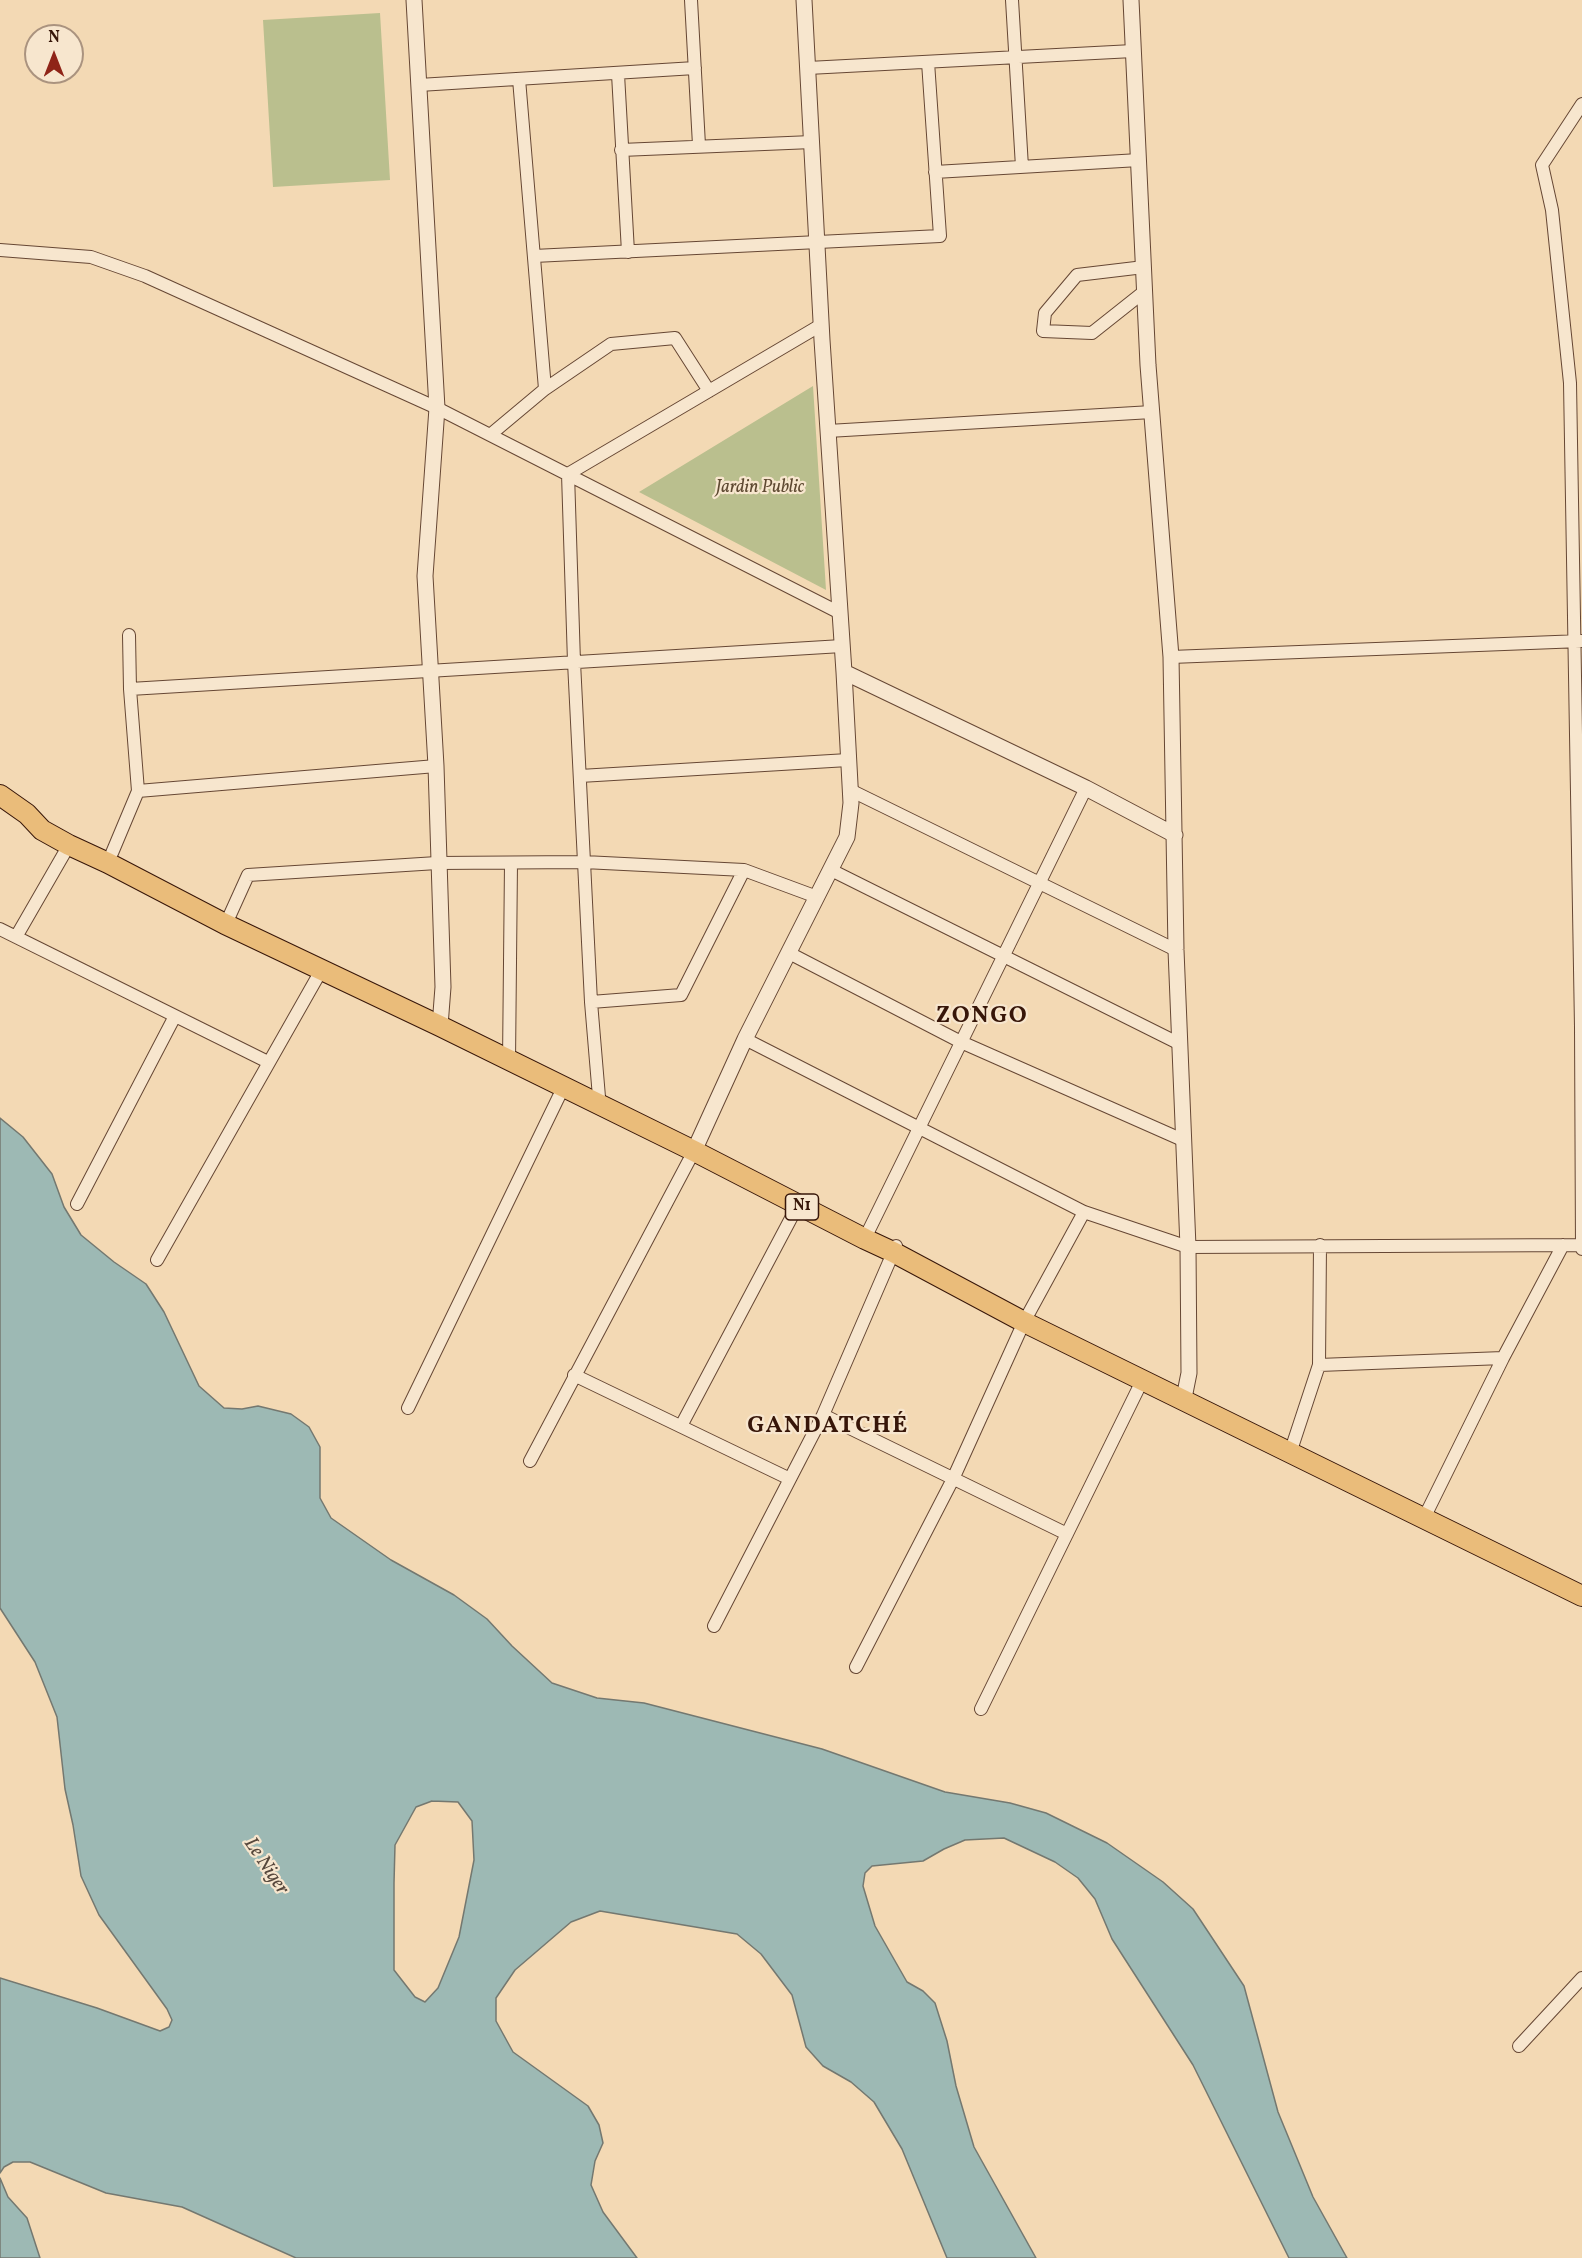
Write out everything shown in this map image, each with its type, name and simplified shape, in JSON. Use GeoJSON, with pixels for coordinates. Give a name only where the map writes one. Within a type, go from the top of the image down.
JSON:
{"type":"FeatureCollection","features":[{"type":"Feature","properties":{"kind":"main road","name":"N1"},"geometry":{"type":"LineString","coordinates":[[0,795],[27,814],[42,830],[69,845],[225,924],[440,1021]]}},
{"type":"Feature","properties":{"kind":"main road","name":"N1"},"geometry":{"type":"LineString","coordinates":[[27,814],[50,821],[229,917],[510,1057],[599,1097],[798,1205],[895,1249],[1143,1379],[1185,1394],[1582,1596]]}},
{"type":"Feature","properties":{"kind":"main road","name":"N1"},"geometry":{"type":"LineString","coordinates":[[510,1057],[562,1088],[696,1148],[868,1232],[895,1249]]}},
{"type":"Feature","properties":{"kind":"main road","name":"N1"},"geometry":{"type":"LineString","coordinates":[[1026,1318],[1293,1444],[1582,1587]]}},
{"type":"Feature","properties":{"kind":"street"},"geometry":{"type":"LineString","coordinates":[[414,0],[437,408],[425,576],[436,766],[437,863],[443,987],[440,1021]]}},
{"type":"Feature","properties":{"kind":"street"},"geometry":{"type":"LineString","coordinates":[[691,0],[699,146]]}},
{"type":"Feature","properties":{"kind":"street"},"geometry":{"type":"LineString","coordinates":[[530,1461],[696,1148],[745,1039],[847,837],[850,790],[844,672],[821,325],[804,0]]}},
{"type":"Feature","properties":{"kind":"street"},"geometry":{"type":"LineString","coordinates":[[1012,0],[1022,167]]}},
{"type":"Feature","properties":{"kind":"street"},"geometry":{"type":"LineString","coordinates":[[1131,0],[1152,412],[1171,657],[1176,950],[1188,1247],[1189,1373],[1185,1394]]}},
{"type":"Feature","properties":{"kind":"street"},"geometry":{"type":"LineString","coordinates":[[808,68],[1133,51]]}},
{"type":"Feature","properties":{"kind":"street"},"geometry":{"type":"LineString","coordinates":[[534,256],[940,237],[928,62]]}},
{"type":"Feature","properties":{"kind":"street"},"geometry":{"type":"LineString","coordinates":[[419,85],[695,68]]}},
{"type":"Feature","properties":{"kind":"street"},"geometry":{"type":"LineString","coordinates":[[618,74],[628,252]]}},
{"type":"Feature","properties":{"kind":"street"},"geometry":{"type":"LineString","coordinates":[[519,79],[545,389]]}},
{"type":"Feature","properties":{"kind":"street"},"geometry":{"type":"LineString","coordinates":[[745,1039],[1084,1212],[1188,1247],[1563,1245],[1581,1247],[1582,1092],[1577,548],[1570,383],[1552,210],[1542,165],[1582,104]]}},
{"type":"Feature","properties":{"kind":"street"},"geometry":{"type":"LineString","coordinates":[[621,150],[812,142]]}},
{"type":"Feature","properties":{"kind":"street"},"geometry":{"type":"LineString","coordinates":[[935,172],[1139,160]]}},
{"type":"Feature","properties":{"kind":"street"},"geometry":{"type":"LineString","coordinates":[[0,250],[91,257],[145,276],[437,408],[840,613]]}},
{"type":"Feature","properties":{"kind":"street"},"geometry":{"type":"LineString","coordinates":[[1144,267],[1077,275],[1045,313],[1042,332],[1092,333],[1145,291]]}},
{"type":"Feature","properties":{"kind":"street"},"geometry":{"type":"LineString","coordinates":[[568,474],[821,325]]}},
{"type":"Feature","properties":{"kind":"street"},"geometry":{"type":"LineString","coordinates":[[490,435],[545,389],[611,344],[675,338],[709,391]]}},
{"type":"Feature","properties":{"kind":"street"},"geometry":{"type":"LineString","coordinates":[[828,431],[1152,412]]}},
{"type":"Feature","properties":{"kind":"street"},"geometry":{"type":"LineString","coordinates":[[568,474],[574,662],[591,1002],[599,1097]]}},
{"type":"Feature","properties":{"kind":"street"},"geometry":{"type":"LineString","coordinates":[[112,853],[138,791],[130,688],[129,635]]}},
{"type":"Feature","properties":{"kind":"street"},"geometry":{"type":"LineString","coordinates":[[1171,657],[1578,640]]}},
{"type":"Feature","properties":{"kind":"street"},"geometry":{"type":"LineString","coordinates":[[130,688],[842,646]]}},
{"type":"Feature","properties":{"kind":"street"},"geometry":{"type":"LineString","coordinates":[[844,672],[1086,788],[1175,835]]}},
{"type":"Feature","properties":{"kind":"street"},"geometry":{"type":"LineString","coordinates":[[580,776],[848,760]]}},
{"type":"Feature","properties":{"kind":"street"},"geometry":{"type":"LineString","coordinates":[[138,791],[436,766]]}},
{"type":"Feature","properties":{"kind":"street"},"geometry":{"type":"LineString","coordinates":[[868,1232],[1086,788]]}},
{"type":"Feature","properties":{"kind":"street"},"geometry":{"type":"LineString","coordinates":[[850,790],[1176,950]]}},
{"type":"Feature","properties":{"kind":"street"},"geometry":{"type":"LineString","coordinates":[[16,937],[69,845]]}},
{"type":"Feature","properties":{"kind":"street"},"geometry":{"type":"LineString","coordinates":[[229,917],[248,875],[437,863],[584,862],[744,870],[817,897]]}},
{"type":"Feature","properties":{"kind":"street"},"geometry":{"type":"LineString","coordinates":[[510,1057],[512,863]]}},
{"type":"Feature","properties":{"kind":"street"},"geometry":{"type":"LineString","coordinates":[[591,1002],[681,995],[744,870]]}},
{"type":"Feature","properties":{"kind":"street"},"geometry":{"type":"LineString","coordinates":[[831,870],[1180,1044]]}},
{"type":"Feature","properties":{"kind":"street"},"geometry":{"type":"LineString","coordinates":[[0,929],[268,1062]]}},
{"type":"Feature","properties":{"kind":"street"},"geometry":{"type":"LineString","coordinates":[[789,953],[961,1042],[1185,1141]]}},
{"type":"Feature","properties":{"kind":"street"},"geometry":{"type":"LineString","coordinates":[[156,1260],[322,969]]}},
{"type":"Feature","properties":{"kind":"street"},"geometry":{"type":"LineString","coordinates":[[76,1204],[175,1016]]}},
{"type":"Feature","properties":{"kind":"street"},"geometry":{"type":"LineString","coordinates":[[408,1408],[562,1088]]}},
{"type":"Feature","properties":{"kind":"street"},"geometry":{"type":"LineString","coordinates":[[681,1426],[798,1205]]}},
{"type":"Feature","properties":{"kind":"street"},"geometry":{"type":"LineString","coordinates":[[856,1667],[953,1479],[1026,1318],[1084,1212]]}},
{"type":"Feature","properties":{"kind":"street"},"geometry":{"type":"LineString","coordinates":[[1293,1444],[1319,1365],[1320,1245]]}},
{"type":"Feature","properties":{"kind":"street"},"geometry":{"type":"LineString","coordinates":[[1428,1510],[1503,1358],[1563,1245]]}},
{"type":"Feature","properties":{"kind":"street"},"geometry":{"type":"LineString","coordinates":[[714,1626],[823,1415],[895,1249]]}},
{"type":"Feature","properties":{"kind":"street"},"geometry":{"type":"LineString","coordinates":[[1319,1365],[1503,1358]]}},
{"type":"Feature","properties":{"kind":"street"},"geometry":{"type":"LineString","coordinates":[[574,1375],[790,1479]]}},
{"type":"Feature","properties":{"kind":"street"},"geometry":{"type":"LineString","coordinates":[[981,1709],[1143,1379]]}},
{"type":"Feature","properties":{"kind":"street"},"geometry":{"type":"LineString","coordinates":[[823,1415],[1067,1534]]}},
{"type":"Feature","properties":{"kind":"street"},"geometry":{"type":"LineString","coordinates":[[1519,2046],[1582,1977]]}},
{"type":"Feature","properties":{"kind":"green space"},"geometry":{"type":"Polygon","coordinates":[[[380,13],[390,180],[273,187],[263,20],[380,13]]]}},
{"type":"Feature","properties":{"kind":"green space","name":"Jardin Public"},"geometry":{"type":"Polygon","coordinates":[[[813,386],[826,590],[639,492],[813,386]]]}},
{"type":"Feature","properties":{"kind":"water","name":"Le Niger"},"geometry":{"type":"Polygon","coordinates":[[[0,1118],[23,1137],[52,1174],[64,1207],[81,1235],[146,1284],[164,1312],[199,1386],[224,1408],[242,1409],[258,1406],[291,1414],[309,1427],[320,1447],[320,1498],[331,1518],[391,1560],[454,1595],[487,1619],[552,1683],[597,1698],[644,1703],[822,1749],[945,1792],[1010,1803],[1046,1813],[1107,1843],[1163,1882],[1193,1909],[1244,1986],[1278,2112],[1313,2197],[1347,2258],[1289,2258],[1193,2065],[1112,1939],[1095,1899],[1078,1878],[1055,1862],[1004,1838],[965,1840],[923,1861],[872,1866],[865,1873],[863,1886],[875,1926],[907,1982],[923,1991],[935,2003],[974,2147],[1036,2258],[947,2258],[902,2149],[874,2102],[851,2082],[823,2066],[806,2047],[792,1995],[761,1954],[737,1934],[600,1911],[571,1922],[515,1970],[496,1998],[496,2021],[513,2052],[588,2106],[599,2125],[603,2143],[595,2161],[591,2185],[603,2212],[637,2258],[296,2258],[182,2207],[106,2193],[30,2162],[13,2162],[4,2167],[0,2173],[0,1978],[97,2008],[160,2031],[169,2027],[172,2020],[167,2009],[99,1915],[81,1876],[65,1789],[57,1717],[35,1662],[0,1608],[0,1118]],[[432,1801],[416,1807],[395,1845],[394,1970],[415,1997],[425,2002],[438,1988],[459,1937],[474,1860],[472,1821],[458,1802],[432,1801]]]}},
{"type":"Feature","properties":{"kind":"water"},"geometry":{"type":"Polygon","coordinates":[[[0,2178],[8,2197],[27,2218],[40,2258],[0,2258],[0,2178]]]}},
{"type":"Feature","properties":{"kind":"district","name":"ZONGO"},"geometry":{"type":"Point","coordinates":[982,1018]}},
{"type":"Feature","properties":{"kind":"district","name":"GANDATCHÉ"},"geometry":{"type":"Point","coordinates":[828,1428]}}]}
